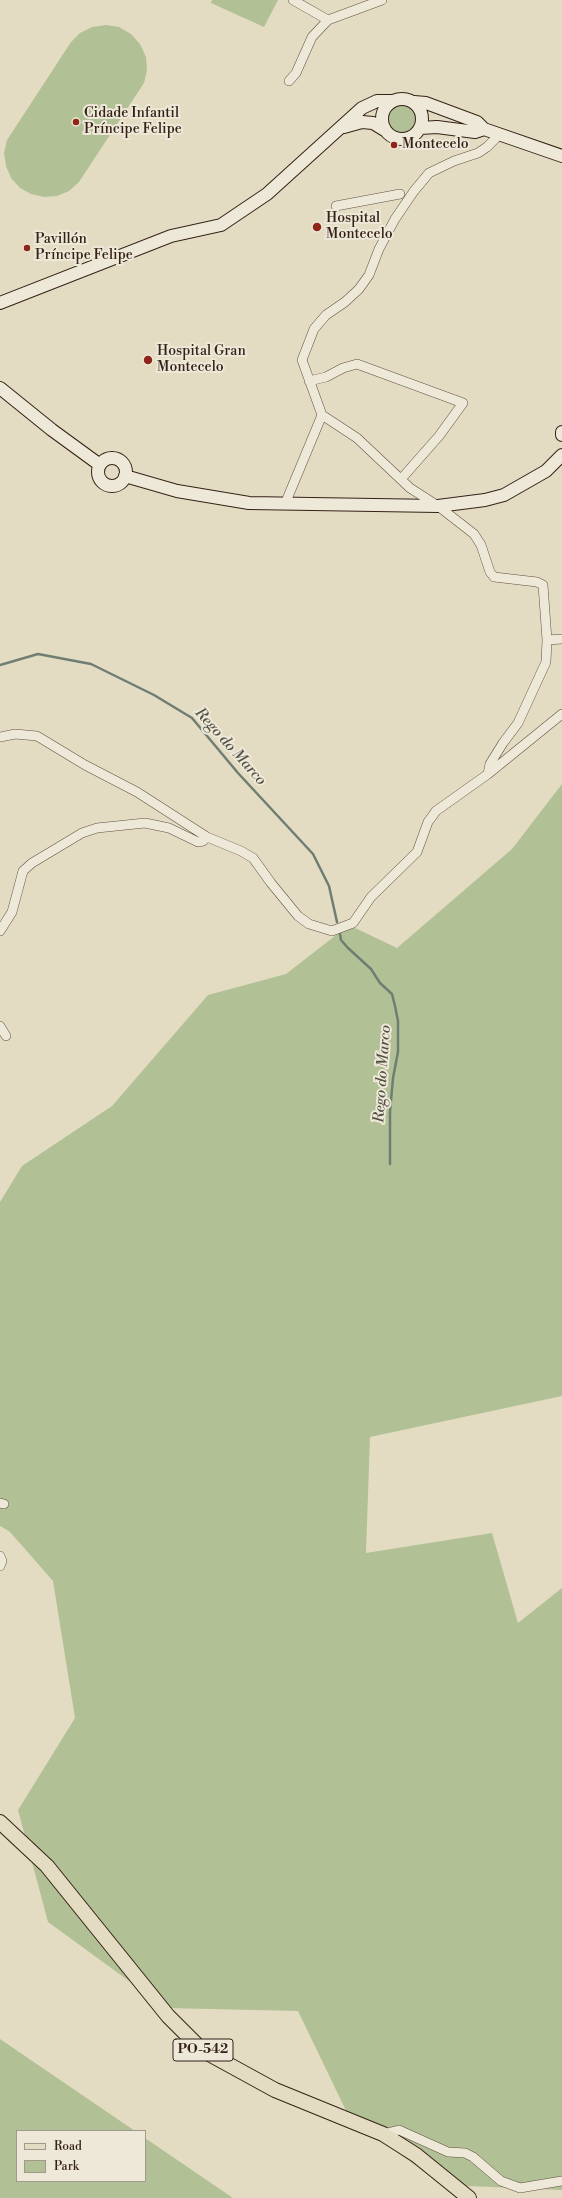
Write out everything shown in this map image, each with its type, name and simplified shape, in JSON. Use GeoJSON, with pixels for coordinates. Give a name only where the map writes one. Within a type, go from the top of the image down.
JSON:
{"type":"FeatureCollection","features":[{"type":"Feature","properties":{"kind":"main road","name":"PO-542"},"geometry":{"type":"LineString","coordinates":[[0,1822],[47,1866],[168,2016],[202,2050],[276,2090],[383,2134],[416,2155],[469,2198]]}},
{"type":"Feature","properties":{"kind":"street"},"geometry":{"type":"LineString","coordinates":[[292,0],[328,20]]}},
{"type":"Feature","properties":{"kind":"street"},"geometry":{"type":"LineString","coordinates":[[289,81],[296,73],[312,37],[328,20],[382,0]]}},
{"type":"Feature","properties":{"kind":"street"},"geometry":{"type":"LineString","coordinates":[[0,303],[171,236],[221,225],[267,194],[343,127],[362,108],[378,101],[391,101],[402,98],[414,102],[426,103],[477,122],[484,129],[562,156]]}},
{"type":"Feature","properties":{"kind":"street"},"geometry":{"type":"LineString","coordinates":[[386,131],[383,125],[383,112],[391,101]]}},
{"type":"Feature","properties":{"kind":"street"},"geometry":{"type":"LineString","coordinates":[[343,127],[362,122],[373,123],[397,139],[404,139],[416,134],[420,128],[422,114],[414,102]]}},
{"type":"Feature","properties":{"kind":"street"},"geometry":{"type":"LineString","coordinates":[[420,128],[437,127],[475,132],[484,129]]}},
{"type":"Feature","properties":{"kind":"street"},"geometry":{"type":"LineString","coordinates":[[488,774],[490,764],[518,723],[546,662],[548,640],[543,585],[537,582],[494,577],[490,572],[481,545],[474,534],[438,506],[410,488],[402,478],[357,438],[322,415],[303,367],[302,356],[314,330],[326,315],[345,302],[359,289],[369,275],[379,249],[393,224],[414,191],[429,173],[454,160],[478,153],[487,147],[500,134]]}},
{"type":"Feature","properties":{"kind":"street"},"geometry":{"type":"LineString","coordinates":[[336,206],[400,194]]}},
{"type":"Feature","properties":{"kind":"street"},"geometry":{"type":"LineString","coordinates":[[309,381],[326,377],[343,368],[357,364],[368,366],[463,403],[439,436],[402,478]]}},
{"type":"Feature","properties":{"kind":"street"},"geometry":{"type":"LineString","coordinates":[[0,388],[52,430],[100,465]]}},
{"type":"Feature","properties":{"kind":"street"},"geometry":{"type":"LineString","coordinates":[[285,504],[322,415]]}},
{"type":"Feature","properties":{"kind":"street"},"geometry":{"type":"LineString","coordinates":[[125,476],[177,491],[249,503],[438,506],[485,500],[504,495],[524,486],[546,471],[562,455]]}},
{"type":"Feature","properties":{"kind":"street"},"geometry":{"type":"LineString","coordinates":[[116,458],[125,467],[125,476],[120,483],[107,484],[100,478],[100,465],[107,459],[116,458]]}},
{"type":"Feature","properties":{"kind":"street"},"geometry":{"type":"LineString","coordinates":[[548,640],[562,639]]}},
{"type":"Feature","properties":{"kind":"street"},"geometry":{"type":"LineString","coordinates":[[0,737],[15,734],[37,736],[85,765],[137,792],[207,837],[241,851],[253,858],[270,883],[298,916],[309,924],[332,931],[353,923],[371,897],[417,852],[428,822],[436,811],[488,774],[562,714]]}},
{"type":"Feature","properties":{"kind":"street"},"geometry":{"type":"LineString","coordinates":[[0,931],[12,912],[23,870],[82,833],[97,828],[145,824],[169,828],[198,842],[203,841],[207,837]]}},
{"type":"Feature","properties":{"kind":"street"},"geometry":{"type":"LineString","coordinates":[[0,1026],[6,1036]]}},
{"type":"Feature","properties":{"kind":"street"},"geometry":{"type":"LineString","coordinates":[[0,1556],[2,1561],[0,1566]]}},
{"type":"Feature","properties":{"kind":"street"},"geometry":{"type":"LineString","coordinates":[[383,2134],[399,2130],[448,2152],[465,2153],[473,2157],[501,2181],[520,2188],[562,2182]]}},
{"type":"Feature","properties":{"kind":"green space"},"geometry":{"type":"Polygon","coordinates":[[[212,0],[278,0],[264,27],[211,3],[212,0]]]}},
{"type":"Feature","properties":{"kind":"green space"},"geometry":{"type":"Polygon","coordinates":[[[106,25],[119,27],[131,34],[140,44],[146,57],[147,70],[144,83],[79,182],[69,191],[57,196],[44,197],[31,194],[20,188],[11,178],[6,166],[4,153],[7,140],[71,42],[80,33],[92,27],[106,25]]]}},
{"type":"Feature","properties":{"kind":"green space"},"geometry":{"type":"Polygon","coordinates":[[[402,105],[412,109],[416,119],[412,129],[402,133],[392,129],[388,119],[392,109],[402,105]]]}},
{"type":"Feature","properties":{"kind":"green space"},"geometry":{"type":"Polygon","coordinates":[[[562,784],[562,1396],[370,1437],[366,1553],[492,1533],[518,1623],[562,1588],[562,2190],[443,2185],[350,2119],[298,2011],[166,2008],[48,1922],[18,1810],[75,1718],[53,1581],[10,1532],[0,1526],[0,1202],[22,1166],[112,1106],[208,995],[286,974],[349,925],[397,948],[512,849],[562,784]]]}},
{"type":"Feature","properties":{"kind":"green space"},"geometry":{"type":"Polygon","coordinates":[[[0,2039],[134,2130],[16,2130],[16,2182],[146,2182],[146,2139],[233,2198],[0,2198],[0,2039]]]}},
{"type":"Feature","properties":{"kind":"waterway","name":"Rego do Marco"},"geometry":{"type":"LineString","coordinates":[[0,665],[38,654],[91,664],[154,695],[192,718],[238,773],[313,854],[329,886],[337,922]]}},
{"type":"Feature","properties":{"kind":"waterway","name":"Rego do Marco"},"geometry":{"type":"LineString","coordinates":[[340,934],[341,940],[371,969],[380,983],[392,994],[395,1006],[398,1021],[398,1052],[393,1078],[390,1112],[390,1164]]}},
{"type":"Feature","properties":{"kind":"place","name":"Cidade Infantil Príncipe Felipe"},"geometry":{"type":"Point","coordinates":[76,122]}},
{"type":"Feature","properties":{"kind":"place","name":"Montecelo"},"geometry":{"type":"Point","coordinates":[394,145]}},
{"type":"Feature","properties":{"kind":"place","name":"Hospital Montecelo"},"geometry":{"type":"Point","coordinates":[317,227]}},
{"type":"Feature","properties":{"kind":"place","name":"Pavillón Príncipe Felipe"},"geometry":{"type":"Point","coordinates":[27,248]}},
{"type":"Feature","properties":{"kind":"place","name":"Hospital Gran Montecelo"},"geometry":{"type":"Point","coordinates":[148,360]}}]}
